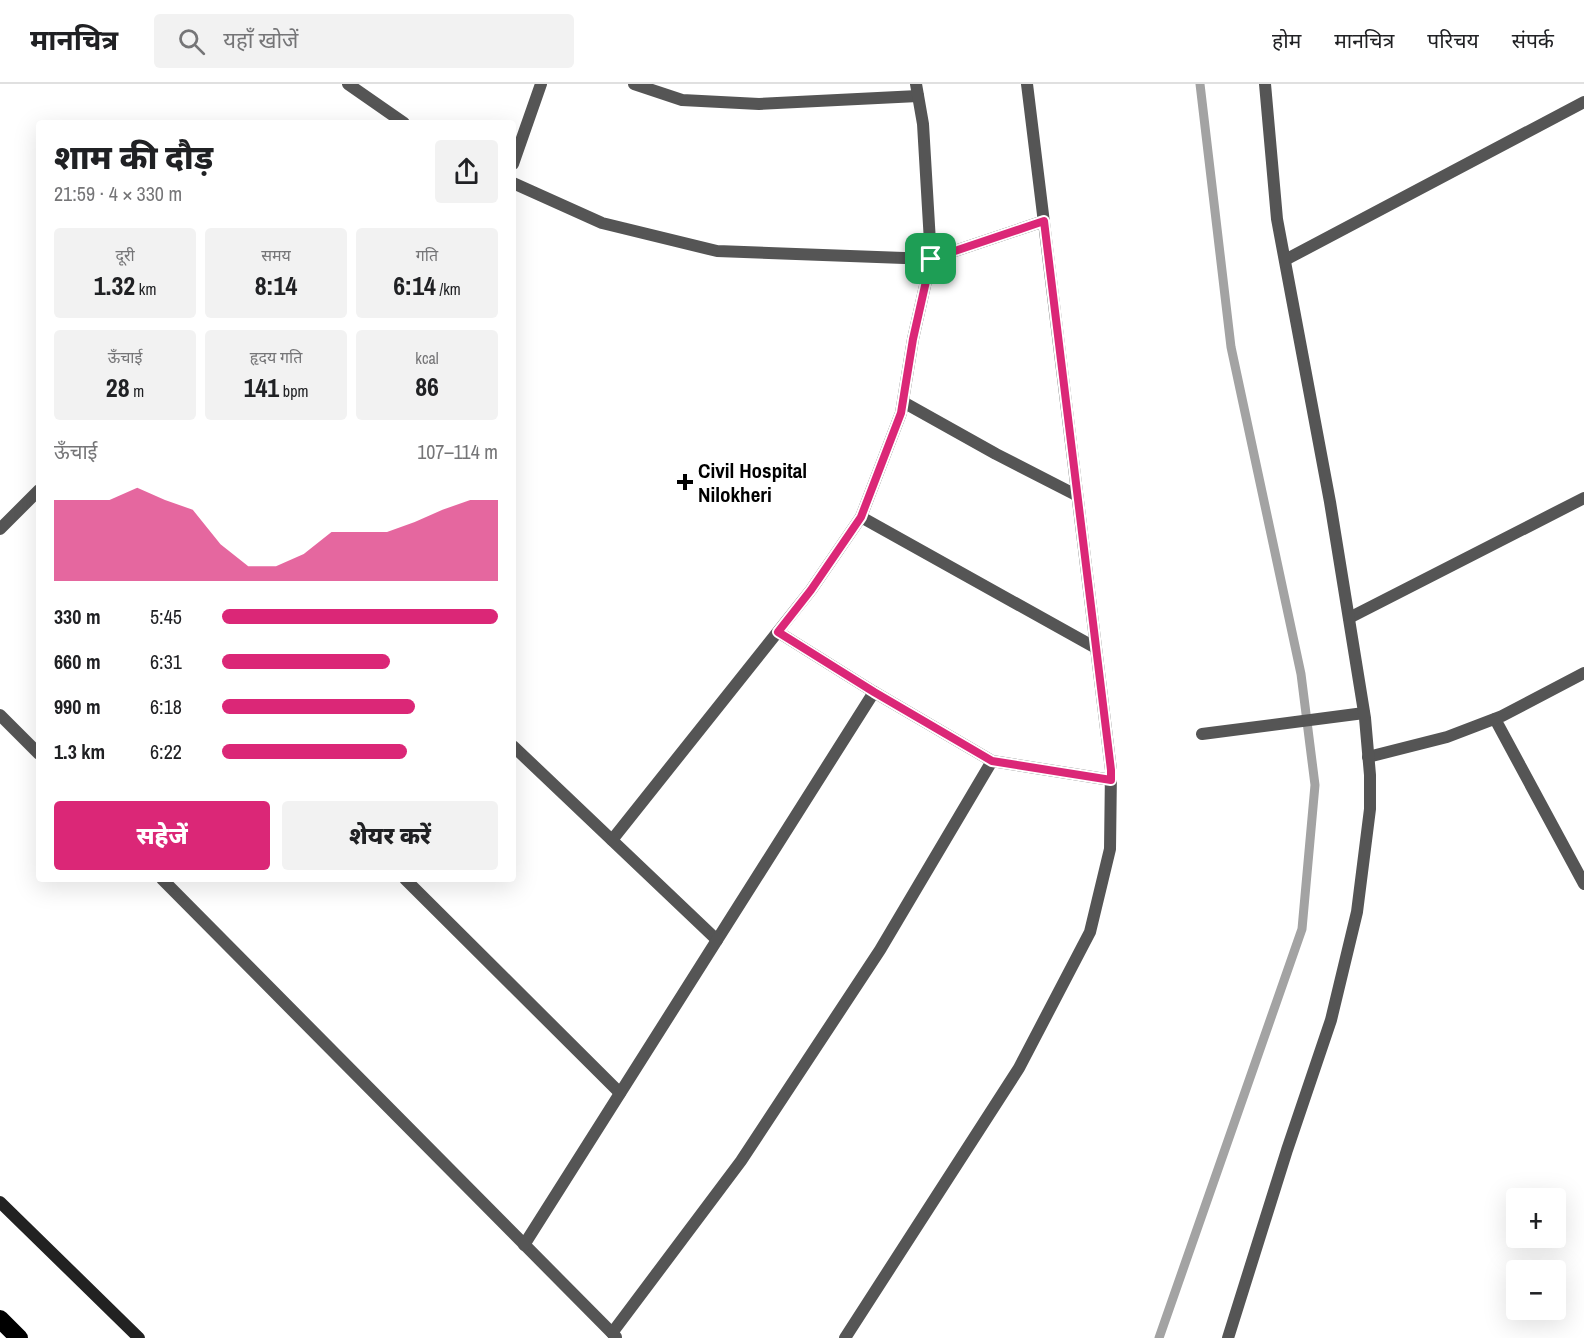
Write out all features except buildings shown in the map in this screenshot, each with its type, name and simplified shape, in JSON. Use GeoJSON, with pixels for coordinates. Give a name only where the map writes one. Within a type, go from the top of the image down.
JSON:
{"type":"FeatureCollection","features":[{"type":"Feature","properties":{"kind":"highway"},"geometry":{"type":"LineString","coordinates":[[0,1319],[19,1338]]}},
{"type":"Feature","properties":{"kind":"street"},"geometry":{"type":"LineString","coordinates":[[348,84],[400,120]]}},
{"type":"Feature","properties":{"kind":"street"},"geometry":{"type":"LineString","coordinates":[[516,155],[541,84]]}},
{"type":"Feature","properties":{"kind":"street"},"geometry":{"type":"LineString","coordinates":[[612,840],[811,590],[861,517],[901,413],[913,339],[931,259],[925,150],[917,90],[759,104],[682,100],[634,84]]}},
{"type":"Feature","properties":{"kind":"street"},"geometry":{"type":"LineString","coordinates":[[845,1338],[1019,1068],[1090,932],[1110,849],[1111,770],[1027,84]]}},
{"type":"Feature","properties":{"kind":"street"},"geometry":{"type":"LineString","coordinates":[[1228,1338],[1287,1150],[1331,1020],[1357,912],[1370,809],[1364,713],[1330,502],[1277,219],[1265,84]]}},
{"type":"Feature","properties":{"kind":"street"},"geometry":{"type":"LineString","coordinates":[[1285,260],[1584,102]]}},
{"type":"Feature","properties":{"kind":"street"},"geometry":{"type":"LineString","coordinates":[[516,184],[602,223],[717,251],[931,259],[1044,221]]}},
{"type":"Feature","properties":{"kind":"street"},"geometry":{"type":"LineString","coordinates":[[903,402],[1076,495]]}},
{"type":"Feature","properties":{"kind":"street"},"geometry":{"type":"LineString","coordinates":[[0,528],[36,493]]}},
{"type":"Feature","properties":{"kind":"street"},"geometry":{"type":"LineString","coordinates":[[1349,618],[1584,498]]}},
{"type":"Feature","properties":{"kind":"street"},"geometry":{"type":"LineString","coordinates":[[861,517],[1096,648]]}},
{"type":"Feature","properties":{"kind":"street"},"geometry":{"type":"LineString","coordinates":[[778,632],[874,692],[992,761],[1111,780]]}},
{"type":"Feature","properties":{"kind":"street"},"geometry":{"type":"LineString","coordinates":[[1368,757],[1447,737],[1495,718],[1584,673]]}},
{"type":"Feature","properties":{"kind":"street"},"geometry":{"type":"LineString","coordinates":[[524,1245],[874,692]]}},
{"type":"Feature","properties":{"kind":"street"},"geometry":{"type":"LineString","coordinates":[[1202,734],[1364,713]]}},
{"type":"Feature","properties":{"kind":"street"},"geometry":{"type":"LineString","coordinates":[[0,715],[36,751]]}},
{"type":"Feature","properties":{"kind":"street"},"geometry":{"type":"LineString","coordinates":[[1495,718],[1584,884]]}},
{"type":"Feature","properties":{"kind":"street"},"geometry":{"type":"LineString","coordinates":[[516,749],[717,940]]}},
{"type":"Feature","properties":{"kind":"street"},"geometry":{"type":"LineString","coordinates":[[165,882],[614,1336],[741,1161],[880,950],[992,761]]}},
{"type":"Feature","properties":{"kind":"street"},"geometry":{"type":"LineString","coordinates":[[408,882],[620,1093]]}},
{"type":"Feature","properties":{"kind":"street"},"geometry":{"type":"LineString","coordinates":[[0,1202],[139,1338]]}},
{"type":"Feature","properties":{"kind":"waterway"},"geometry":{"type":"LineString","coordinates":[[1159,1338],[1302,929],[1315,785],[1301,674],[1231,347],[1200,84]]}},
{"type":"Feature","properties":{"kind":"place","name":"Civil Hospital Nilokheri"},"geometry":{"type":"Point","coordinates":[685,482]}},
{"type":"Feature","properties":{"kind":"route"},"geometry":{"type":"LineString","coordinates":[[1044,221],[1111,780],[992,761],[874,692],[778,632],[811,590],[861,517],[901,413],[913,339],[931,259],[1044,221]]}}]}
